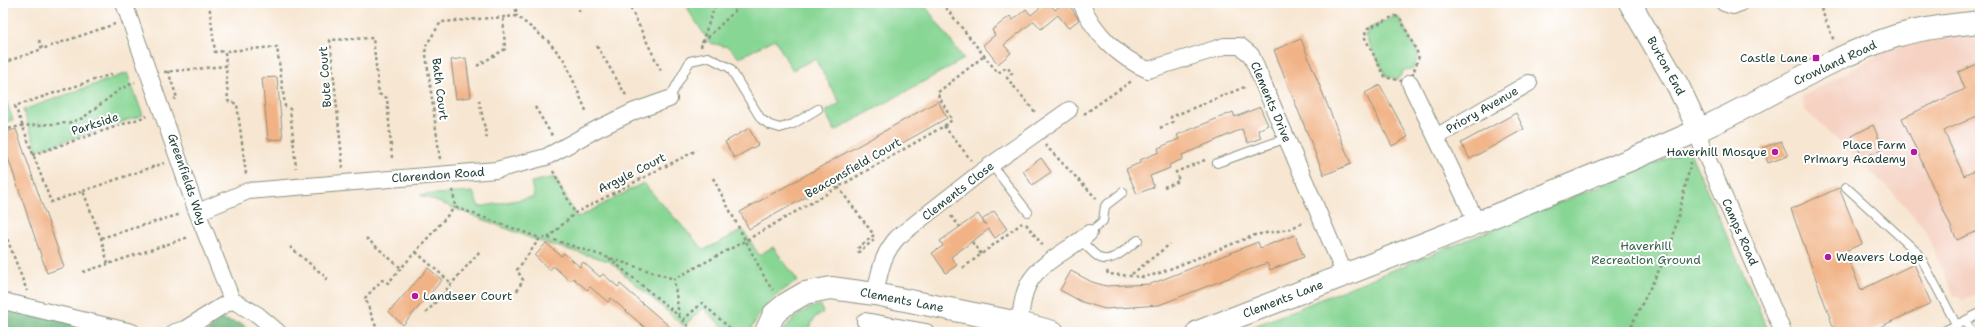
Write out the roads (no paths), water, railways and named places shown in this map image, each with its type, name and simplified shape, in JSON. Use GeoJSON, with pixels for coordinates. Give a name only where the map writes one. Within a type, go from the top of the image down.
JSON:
{"type":"FeatureCollection","features":[{"type":"Feature","properties":{"kind":"street","name":"Greenfields Way"},"geometry":{"type":"LineString","coordinates":[[124,3],[197,211],[232,300]]}},
{"type":"Feature","properties":{"kind":"street","name":"Clements Drive"},"geometry":{"type":"LineString","coordinates":[[1081,3],[1088,18],[1113,49],[1133,64],[1148,70],[1225,46],[1240,46],[1251,55],[1345,275]]}},
{"type":"Feature","properties":{"kind":"street","name":"Burton End"},"geometry":{"type":"LineString","coordinates":[[1630,3],[1678,86],[1700,137]]}},
{"type":"Feature","properties":{"kind":"street"},"geometry":{"type":"LineString","coordinates":[[1724,3],[1733,6],[1740,3]]}},
{"type":"Feature","properties":{"kind":"street","name":"Crowland Road"},"geometry":{"type":"LineString","coordinates":[[1477,223],[1700,137],[1842,59],[1898,36],[1948,25],[1980,22]]}},
{"type":"Feature","properties":{"kind":"street","name":"Priory Avenue"},"geometry":{"type":"LineString","coordinates":[[1410,83],[1477,223]]}},
{"type":"Feature","properties":{"kind":"street","name":"Priory Avenue"},"geometry":{"type":"LineString","coordinates":[[1436,137],[1528,83]]}},
{"type":"Feature","properties":{"kind":"street","name":"Clarendon Road"},"geometry":{"type":"LineString","coordinates":[[197,211],[248,191],[496,170],[546,157],[635,111],[669,99]]}},
{"type":"Feature","properties":{"kind":"street","name":"Clements Close"},"geometry":{"type":"LineString","coordinates":[[875,294],[884,257],[888,248],[898,237],[991,164],[1070,110]]}},
{"type":"Feature","properties":{"kind":"street","name":"Camps Road"},"geometry":{"type":"LineString","coordinates":[[1700,137],[1783,332]]}},
{"type":"Feature","properties":{"kind":"street","name":"Clements Lane"},"geometry":{"type":"LineString","coordinates":[[1198,332],[1477,223]]}},
{"type":"Feature","properties":{"kind":"street"},"geometry":{"type":"LineString","coordinates":[[1019,323],[1025,291],[1034,277],[1052,259],[1085,237]]}},
{"type":"Feature","properties":{"kind":"street","name":"Clements Lane"},"geometry":{"type":"LineString","coordinates":[[766,332],[774,314],[786,304],[805,293],[831,288],[875,294],[1019,323],[1053,332]]}},
{"type":"Feature","properties":{"kind":"street"},"geometry":{"type":"LineString","coordinates":[[175,332],[185,329],[232,300],[258,315],[278,332]]}},
{"type":"Feature","properties":{"kind":"street"},"geometry":{"type":"LineString","coordinates":[[3,301],[132,332]]}},
{"type":"Feature","properties":{"kind":"street"},"geometry":{"type":"LineString","coordinates":[[865,321],[926,332]]}},
{"type":"Feature","properties":{"kind":"lane"},"geometry":{"type":"LineString","coordinates":[[669,99],[690,61],[708,57],[730,68],[761,119],[770,125],[780,128],[792,124],[818,109]]}},
{"type":"Feature","properties":{"kind":"lane"},"geometry":{"type":"LineString","coordinates":[[1217,163],[1287,138]]}},
{"type":"Feature","properties":{"kind":"lane"},"geometry":{"type":"LineString","coordinates":[[991,164],[1028,212]]}},
{"type":"Feature","properties":{"kind":"lane"},"geometry":{"type":"LineString","coordinates":[[1846,187],[1919,254],[1957,326]]}},
{"type":"Feature","properties":{"kind":"lane"},"geometry":{"type":"LineString","coordinates":[[1123,192],[1105,206],[1102,221],[1085,237],[1100,258],[1107,259],[1116,256],[1138,240]]}},
{"type":"Feature","properties":{"kind":"lane"},"geometry":{"type":"LineString","coordinates":[[1942,332],[1957,326],[1980,313]]}},
{"type":"Feature","properties":{"kind":"lane"},"geometry":{"type":"LineString","coordinates":[[1966,321],[1971,332]]}},
{"type":"Feature","properties":{"kind":"place","name":"Castle Lane"},"geometry":{"type":"Point","coordinates":[1816,58]}},
{"type":"Feature","properties":{"kind":"place","name":"Haverhill Mosque"},"geometry":{"type":"Point","coordinates":[1775,152]}},
{"type":"Feature","properties":{"kind":"place","name":"Place Farm Primary Academy"},"geometry":{"type":"Point","coordinates":[1914,152]}},
{"type":"Feature","properties":{"kind":"place","name":"Weavers Lodge"},"geometry":{"type":"Point","coordinates":[1828,257]}},
{"type":"Feature","properties":{"kind":"place","name":"Landseer Court"},"geometry":{"type":"Point","coordinates":[415,296]}},
{"type":"Feature","properties":{"kind":"park label","name":"Haverhill Recreation Ground"},"geometry":{"type":"Point","coordinates":[1646,253]}}]}
